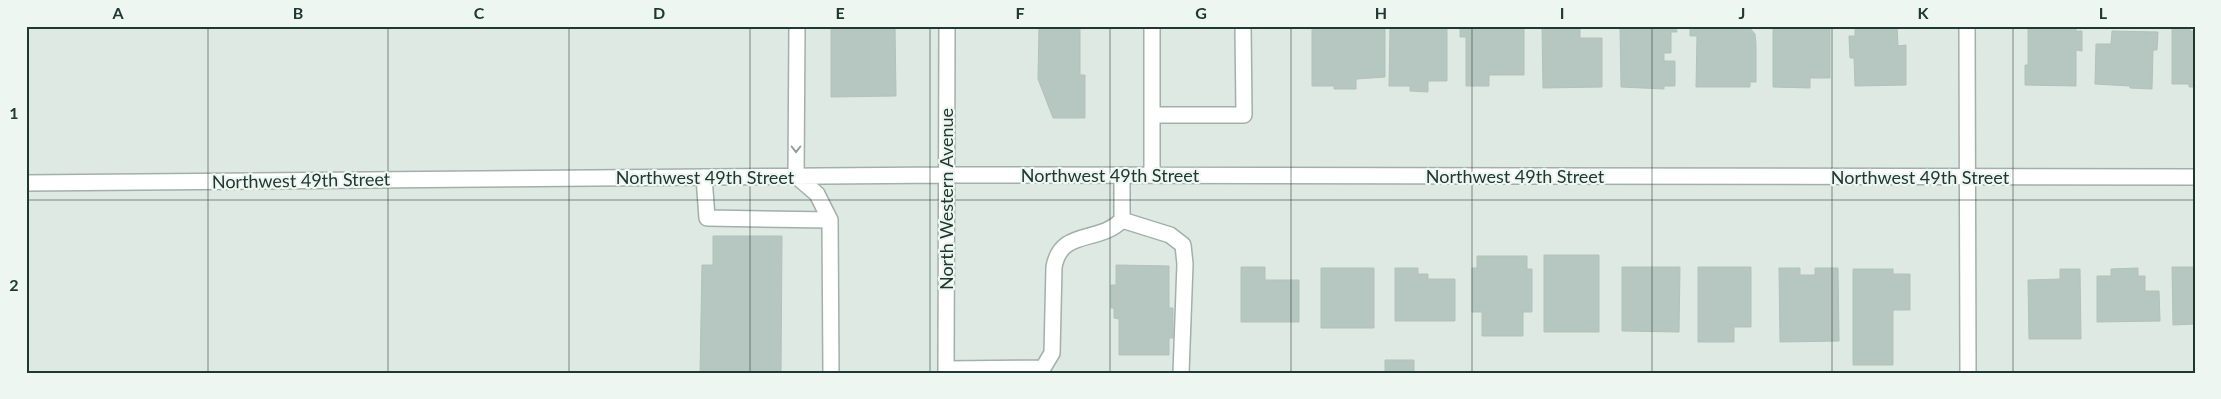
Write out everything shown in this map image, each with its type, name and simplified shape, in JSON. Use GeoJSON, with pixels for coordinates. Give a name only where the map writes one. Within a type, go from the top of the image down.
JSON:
{"type":"FeatureCollection","features":[{"type":"Feature","properties":{"kind":"street"},"geometry":{"type":"LineString","coordinates":[[798,26],[796,176],[817,194],[830,220],[831,373]]}},
{"type":"Feature","properties":{"kind":"street","name":"North Western Avenue"},"geometry":{"type":"LineString","coordinates":[[946,371],[947,26]]}},
{"type":"Feature","properties":{"kind":"street"},"geometry":{"type":"LineString","coordinates":[[1152,26],[1152,176]]}},
{"type":"Feature","properties":{"kind":"street"},"geometry":{"type":"LineString","coordinates":[[1152,115],[1244,115],[1244,26]]}},
{"type":"Feature","properties":{"kind":"street"},"geometry":{"type":"LineString","coordinates":[[1968,26],[1968,373]]}},
{"type":"Feature","properties":{"kind":"street","name":"Northwest 49th Street"},"geometry":{"type":"LineString","coordinates":[[26,182],[946,175],[2195,177]]}},
{"type":"Feature","properties":{"kind":"street"},"geometry":{"type":"LineString","coordinates":[[946,371],[1046,370],[1052,353],[1054,266],[1056,254],[1067,242],[1114,228],[1122,220],[1122,176]]}},
{"type":"Feature","properties":{"kind":"street"},"geometry":{"type":"LineString","coordinates":[[704,177],[707,218],[830,220]]}},
{"type":"Feature","properties":{"kind":"street"},"geometry":{"type":"LineString","coordinates":[[1122,220],[1170,235],[1183,245],[1185,264],[1180,373]]}},
{"type":"Feature","properties":{"kind":"building"},"geometry":{"type":"Polygon","coordinates":[[[831,26],[895,26],[896,96],[831,97],[831,26]]]}},
{"type":"Feature","properties":{"kind":"building"},"geometry":{"type":"Polygon","coordinates":[[[1039,26],[1080,26],[1080,75],[1085,75],[1085,118],[1053,118],[1038,79],[1039,26]]]}},
{"type":"Feature","properties":{"kind":"building"},"geometry":{"type":"Polygon","coordinates":[[[1312,26],[1385,26],[1385,77],[1356,79],[1356,89],[1312,86],[1312,26]]]}},
{"type":"Feature","properties":{"kind":"building"},"geometry":{"type":"Polygon","coordinates":[[[1390,26],[1447,26],[1447,81],[1428,81],[1428,92],[1410,91],[1410,86],[1389,86],[1390,26]]]}},
{"type":"Feature","properties":{"kind":"building"},"geometry":{"type":"Polygon","coordinates":[[[1460,26],[1524,26],[1524,75],[1489,75],[1489,86],[1466,86],[1466,37],[1460,37],[1460,26]]]}},
{"type":"Feature","properties":{"kind":"building"},"geometry":{"type":"Polygon","coordinates":[[[1542,26],[1580,26],[1580,38],[1602,38],[1602,87],[1543,88],[1542,26]]]}},
{"type":"Feature","properties":{"kind":"building"},"geometry":{"type":"Polygon","coordinates":[[[1620,26],[1676,26],[1677,32],[1671,32],[1671,53],[1664,53],[1664,61],[1675,61],[1675,86],[1664,86],[1664,89],[1621,87],[1620,26]]]}},
{"type":"Feature","properties":{"kind":"building"},"geometry":{"type":"Polygon","coordinates":[[[1690,26],[1748,26],[1755,34],[1756,82],[1750,82],[1750,87],[1696,87],[1697,36],[1690,36],[1690,26]]]}},
{"type":"Feature","properties":{"kind":"building"},"geometry":{"type":"Polygon","coordinates":[[[1773,26],[1830,26],[1830,78],[1810,78],[1810,88],[1773,87],[1773,26]]]}},
{"type":"Feature","properties":{"kind":"building"},"geometry":{"type":"Polygon","coordinates":[[[1855,26],[1897,26],[1898,46],[1906,45],[1906,85],[1855,86],[1854,58],[1850,58],[1849,36],[1855,36],[1855,26]]]}},
{"type":"Feature","properties":{"kind":"building"},"geometry":{"type":"Polygon","coordinates":[[[2028,26],[2076,26],[2076,31],[2082,31],[2082,51],[2076,50],[2076,86],[2025,85],[2025,65],[2028,65],[2028,26]]]}},
{"type":"Feature","properties":{"kind":"building"},"geometry":{"type":"Polygon","coordinates":[[[2172,26],[2190,26],[2190,31],[2195,31],[2195,87],[2189,87],[2189,84],[2172,84],[2172,26]]]}},
{"type":"Feature","properties":{"kind":"building"},"geometry":{"type":"Polygon","coordinates":[[[2112,31],[2158,32],[2157,50],[2153,50],[2152,89],[2095,84],[2096,44],[2111,44],[2112,31]]]}},
{"type":"Feature","properties":{"kind":"building"},"geometry":{"type":"Polygon","coordinates":[[[713,236],[782,236],[781,373],[700,373],[702,265],[713,265],[713,236]]]}},
{"type":"Feature","properties":{"kind":"building"},"geometry":{"type":"Polygon","coordinates":[[[1544,255],[1599,255],[1599,332],[1544,332],[1544,255]]]}},
{"type":"Feature","properties":{"kind":"building"},"geometry":{"type":"Polygon","coordinates":[[[1477,256],[1527,256],[1527,269],[1532,269],[1532,312],[1523,312],[1523,336],[1482,336],[1482,312],[1472,312],[1472,268],[1477,268],[1477,256]]]}},
{"type":"Feature","properties":{"kind":"building"},"geometry":{"type":"Polygon","coordinates":[[[1116,265],[1169,266],[1169,308],[1173,308],[1173,338],[1169,338],[1169,355],[1119,355],[1119,319],[1114,318],[1114,308],[1111,308],[1111,285],[1116,285],[1116,265]]]}},
{"type":"Feature","properties":{"kind":"building"},"geometry":{"type":"Polygon","coordinates":[[[1241,267],[1265,267],[1265,280],[1299,280],[1299,322],[1241,322],[1241,267]]]}},
{"type":"Feature","properties":{"kind":"building"},"geometry":{"type":"Polygon","coordinates":[[[1622,267],[1680,267],[1679,332],[1622,331],[1622,267]]]}},
{"type":"Feature","properties":{"kind":"building"},"geometry":{"type":"Polygon","coordinates":[[[1698,267],[1751,267],[1751,327],[1734,327],[1734,342],[1698,342],[1698,267]]]}},
{"type":"Feature","properties":{"kind":"building"},"geometry":{"type":"Polygon","coordinates":[[[2172,267],[2195,267],[2195,324],[2173,325],[2172,267]]]}},
{"type":"Feature","properties":{"kind":"building"},"geometry":{"type":"Polygon","coordinates":[[[1321,268],[1374,268],[1374,328],[1321,328],[1321,268]]]}},
{"type":"Feature","properties":{"kind":"building"},"geometry":{"type":"Polygon","coordinates":[[[1395,268],[1418,268],[1418,274],[1428,274],[1428,279],[1455,279],[1455,321],[1395,321],[1395,268]]]}},
{"type":"Feature","properties":{"kind":"building"},"geometry":{"type":"Polygon","coordinates":[[[1779,268],[1800,268],[1800,275],[1815,275],[1815,268],[1838,268],[1839,341],[1780,342],[1779,268]]]}},
{"type":"Feature","properties":{"kind":"building"},"geometry":{"type":"Polygon","coordinates":[[[2138,268],[2138,276],[2145,276],[2145,291],[2159,291],[2160,321],[2097,322],[2097,276],[2111,276],[2111,269],[2138,268]]]}},
{"type":"Feature","properties":{"kind":"building"},"geometry":{"type":"Polygon","coordinates":[[[1853,269],[1893,269],[1893,274],[1910,274],[1910,310],[1893,310],[1893,365],[1853,365],[1853,269]]]}},
{"type":"Feature","properties":{"kind":"building"},"geometry":{"type":"Polygon","coordinates":[[[2060,269],[2080,269],[2081,339],[2029,339],[2028,280],[2060,279],[2060,269]]]}},
{"type":"Feature","properties":{"kind":"building"},"geometry":{"type":"Polygon","coordinates":[[[1385,360],[1414,360],[1414,373],[1385,373],[1385,360]]]}}]}
